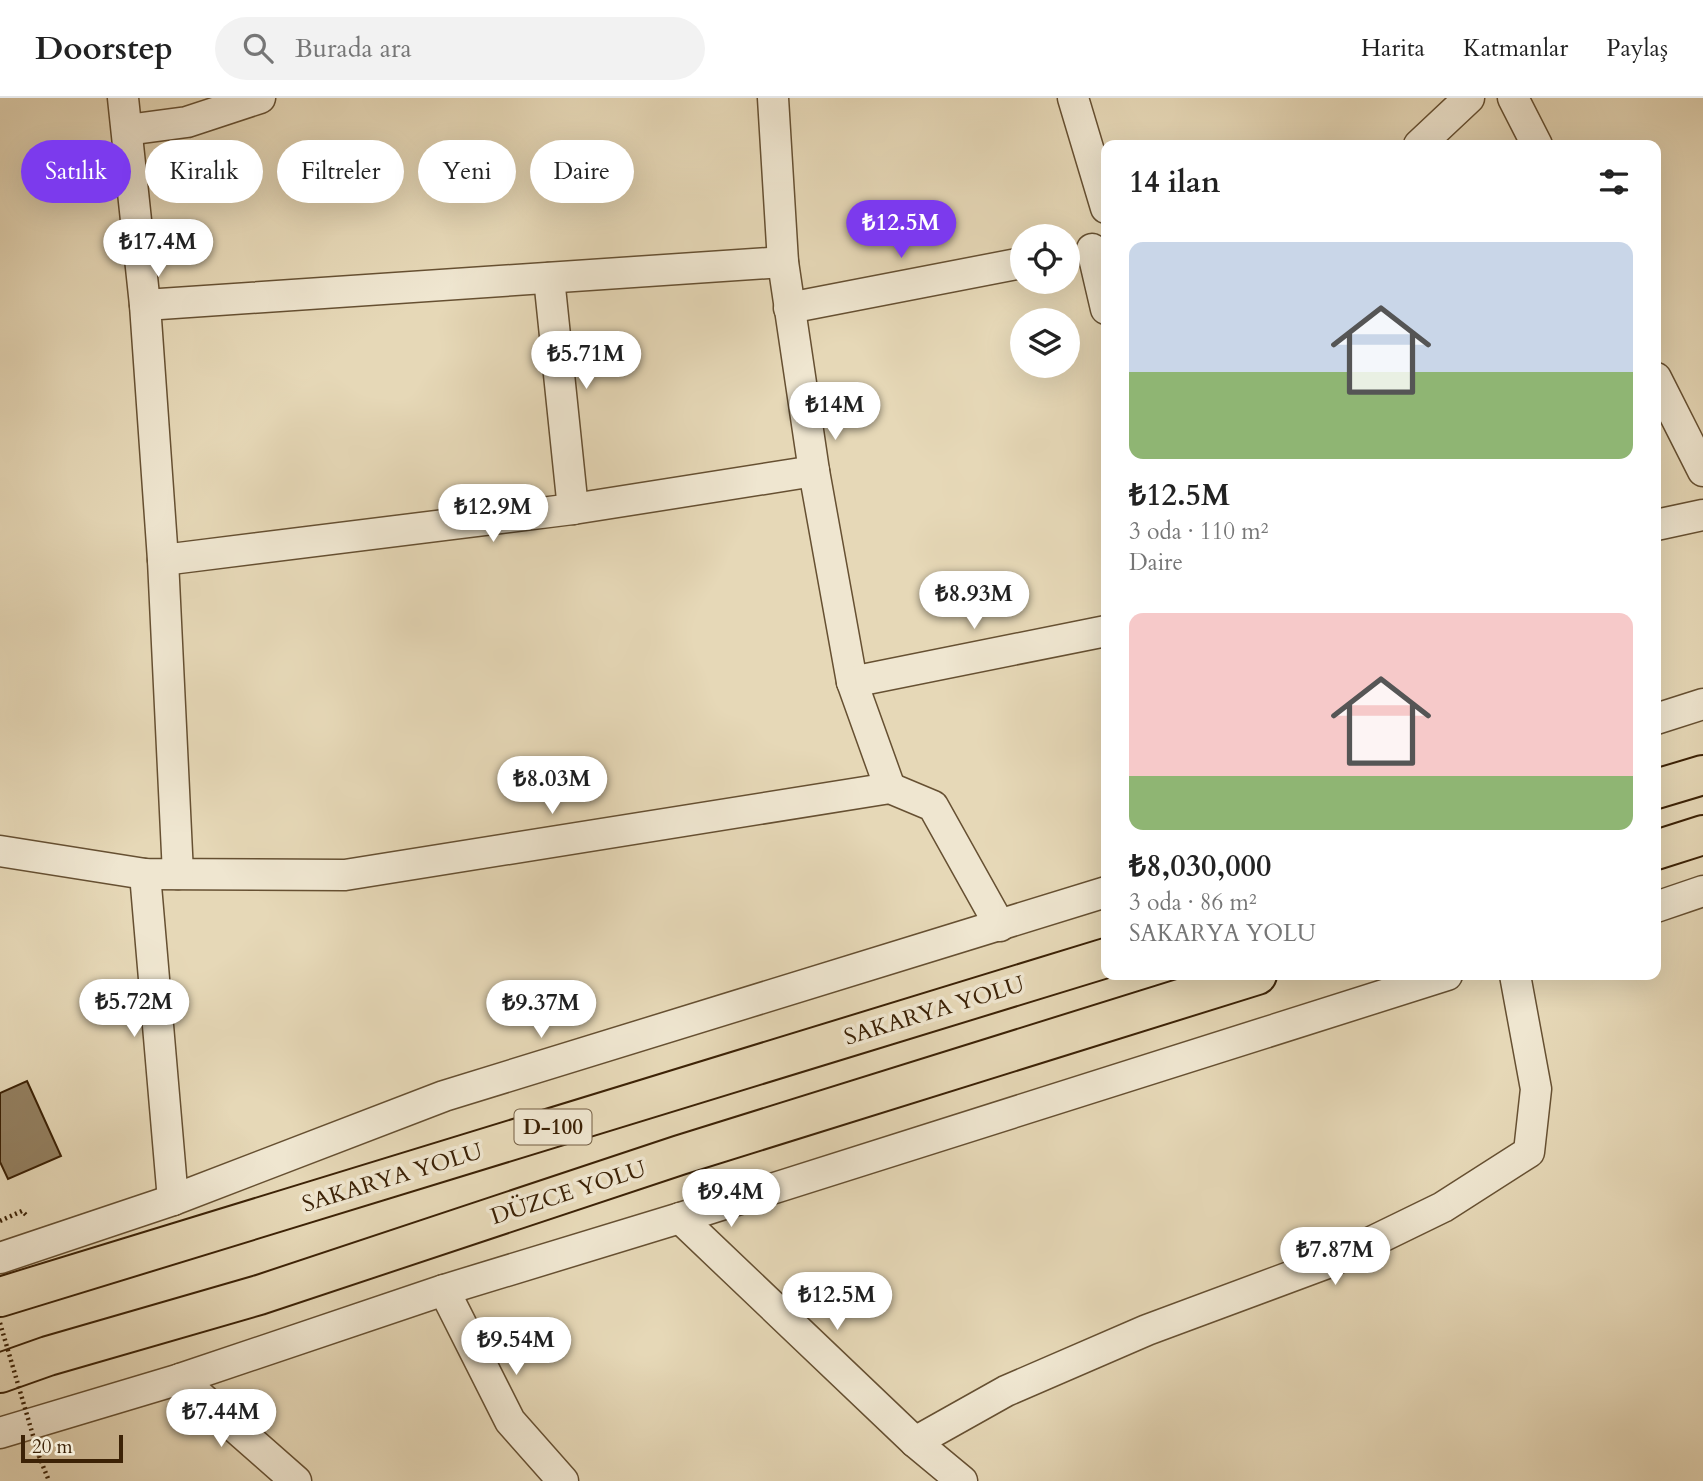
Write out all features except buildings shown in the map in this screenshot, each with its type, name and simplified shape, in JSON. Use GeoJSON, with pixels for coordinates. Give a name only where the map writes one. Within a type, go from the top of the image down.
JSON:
{"type":"FeatureCollection","features":[{"type":"Feature","properties":{"kind":"highway"},"geometry":{"type":"LineString","coordinates":[[1661,788],[1703,775]]}},
{"type":"Feature","properties":{"kind":"highway"},"geometry":{"type":"LineString","coordinates":[[1661,848],[1703,835]]}},
{"type":"Feature","properties":{"kind":"highway","name":"SAKARYA YOLU"},"geometry":{"type":"LineString","coordinates":[[0,1297],[1101,960]]}},
{"type":"Feature","properties":{"kind":"highway","name":"DÜZCE YOLU"},"geometry":{"type":"LineString","coordinates":[[0,1373],[48,1356],[259,1296],[680,1155],[1241,980]]}},
{"type":"Feature","properties":{"kind":"street"},"geometry":{"type":"LineString","coordinates":[[123,98],[145,306],[163,560],[178,874]]}},
{"type":"Feature","properties":{"kind":"street"},"geometry":{"type":"LineString","coordinates":[[127,130],[187,122],[260,98]]}},
{"type":"Feature","properties":{"kind":"street"},"geometry":{"type":"LineString","coordinates":[[773,98],[783,261],[814,471],[852,681],[890,788]]}},
{"type":"Feature","properties":{"kind":"street"},"geometry":{"type":"LineString","coordinates":[[1073,98],[1101,191]]}},
{"type":"Feature","properties":{"kind":"street"},"geometry":{"type":"LineString","coordinates":[[1424,140],[1469,98]]}},
{"type":"Feature","properties":{"kind":"street"},"geometry":{"type":"LineString","coordinates":[[1513,98],[1534,140]]}},
{"type":"Feature","properties":{"kind":"street"},"geometry":{"type":"LineString","coordinates":[[1088,250],[1101,293]]}},
{"type":"Feature","properties":{"kind":"street"},"geometry":{"type":"LineString","coordinates":[[145,306],[783,261]]}},
{"type":"Feature","properties":{"kind":"street"},"geometry":{"type":"LineString","coordinates":[[789,308],[1010,265]]}},
{"type":"Feature","properties":{"kind":"street"},"geometry":{"type":"LineString","coordinates":[[550,278],[573,509]]}},
{"type":"Feature","properties":{"kind":"street"},"geometry":{"type":"LineString","coordinates":[[1661,388],[1703,471]]}},
{"type":"Feature","properties":{"kind":"street"},"geometry":{"type":"LineString","coordinates":[[163,560],[573,509],[814,471]]}},
{"type":"Feature","properties":{"kind":"street"},"geometry":{"type":"LineString","coordinates":[[1661,523],[1703,515]]}},
{"type":"Feature","properties":{"kind":"street"},"geometry":{"type":"LineString","coordinates":[[852,681],[1101,632]]}},
{"type":"Feature","properties":{"kind":"street"},"geometry":{"type":"LineString","coordinates":[[1661,717],[1703,704]]}},
{"type":"Feature","properties":{"kind":"street"},"geometry":{"type":"LineString","coordinates":[[0,851],[145,874],[345,875],[890,788],[933,806],[1000,926]]}},
{"type":"Feature","properties":{"kind":"street"},"geometry":{"type":"LineString","coordinates":[[145,874],[173,1200]]}},
{"type":"Feature","properties":{"kind":"street"},"geometry":{"type":"LineString","coordinates":[[1661,904],[1703,891]]}},
{"type":"Feature","properties":{"kind":"street"},"geometry":{"type":"LineString","coordinates":[[0,1258],[173,1200],[444,1097],[1101,894]]}},
{"type":"Feature","properties":{"kind":"street"},"geometry":{"type":"LineString","coordinates":[[0,1433],[180,1380],[444,1290],[1431,980]]}},
{"type":"Feature","properties":{"kind":"street"},"geometry":{"type":"LineString","coordinates":[[915,1441],[1006,1391],[1147,1330],[1330,1262],[1443,1207],[1528,1152],[1536,1088],[1516,980]]}},
{"type":"Feature","properties":{"kind":"street"},"geometry":{"type":"LineString","coordinates":[[680,1218],[915,1441],[962,1481]]}},
{"type":"Feature","properties":{"kind":"street"},"geometry":{"type":"LineString","coordinates":[[444,1290],[510,1421],[563,1481]]}},
{"type":"Feature","properties":{"kind":"street"},"geometry":{"type":"LineString","coordinates":[[180,1380],[296,1481]]}},
{"type":"Feature","properties":{"kind":"path"},"geometry":{"type":"LineString","coordinates":[[0,1221],[22,1211]]}},
{"type":"Feature","properties":{"kind":"path"},"geometry":{"type":"LineString","coordinates":[[0,1324],[49,1481]]}}]}
